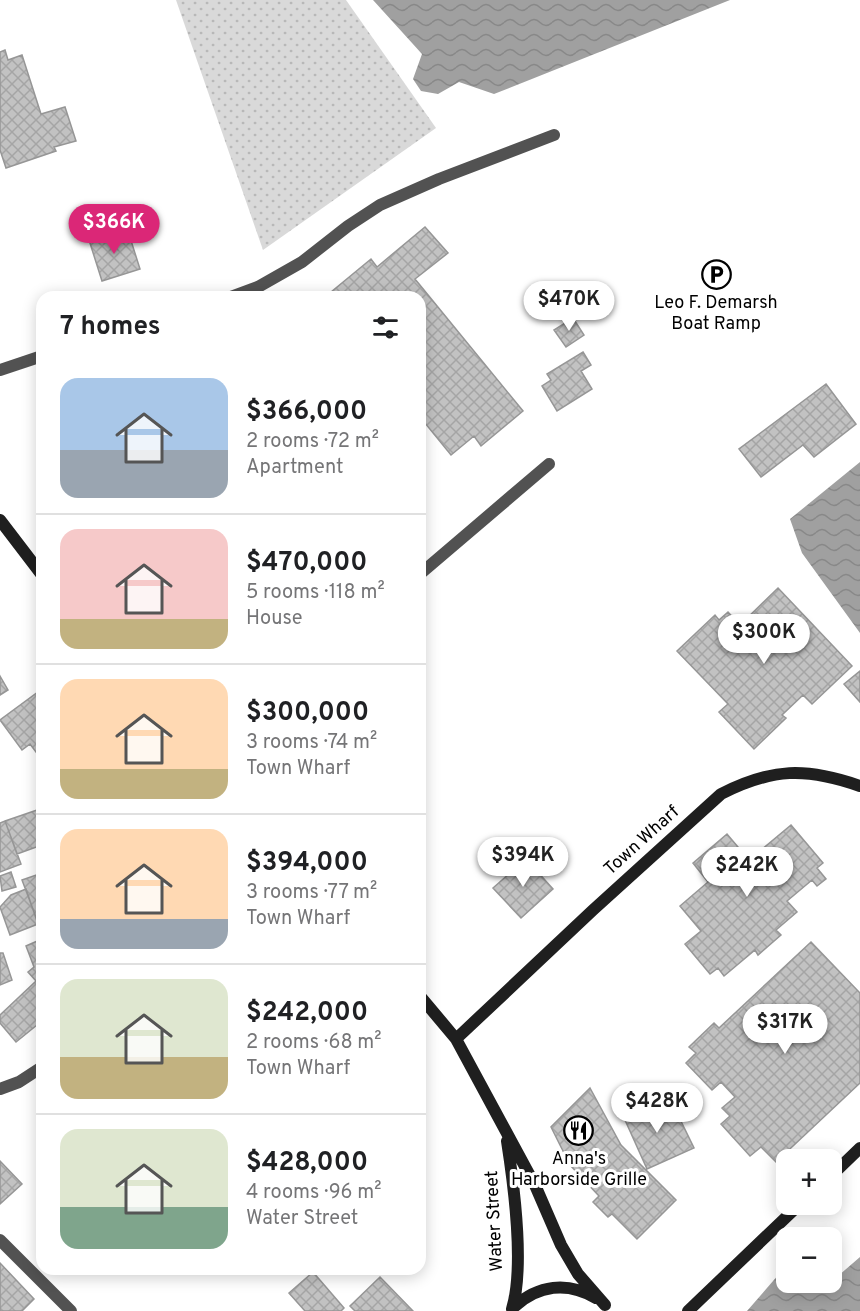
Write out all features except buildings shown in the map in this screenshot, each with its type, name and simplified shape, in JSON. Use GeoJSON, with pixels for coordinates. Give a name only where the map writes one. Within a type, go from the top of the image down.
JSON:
{"type":"FeatureCollection","features":[{"type":"Feature","properties":{"kind":"main road"},"geometry":{"type":"LineString","coordinates":[[0,520],[36,567]]}},
{"type":"Feature","properties":{"kind":"main road","name":"Town Wharf"},"geometry":{"type":"LineString","coordinates":[[456,1038],[721,794],[742,783],[768,774],[799,773],[833,777],[860,786]]}},
{"type":"Feature","properties":{"kind":"main road","name":"Water Street"},"geometry":{"type":"LineString","coordinates":[[426,1003],[456,1038],[535,1185],[561,1245],[578,1274],[607,1308]]}},
{"type":"Feature","properties":{"kind":"main road","name":"Water Street"},"geometry":{"type":"LineString","coordinates":[[505,1131],[514,1188],[516,1230],[516,1295],[511,1310]]}},
{"type":"Feature","properties":{"kind":"main road"},"geometry":{"type":"LineString","coordinates":[[842,1165],[860,1148]]}},
{"type":"Feature","properties":{"kind":"main road"},"geometry":{"type":"LineString","coordinates":[[688,1311],[788,1215]]}},
{"type":"Feature","properties":{"kind":"main road"},"geometry":{"type":"LineString","coordinates":[[511,1310],[533,1293],[554,1287],[586,1292],[607,1308]]}},
{"type":"Feature","properties":{"kind":"street"},"geometry":{"type":"LineString","coordinates":[[247,291],[302,262],[348,226],[380,205],[438,179],[554,135]]}},
{"type":"Feature","properties":{"kind":"street"},"geometry":{"type":"LineString","coordinates":[[0,370],[36,358]]}},
{"type":"Feature","properties":{"kind":"street"},"geometry":{"type":"LineString","coordinates":[[426,569],[549,464]]}},
{"type":"Feature","properties":{"kind":"street"},"geometry":{"type":"LineString","coordinates":[[0,1089],[19,1082],[36,1071]]}},
{"type":"Feature","properties":{"kind":"street"},"geometry":{"type":"LineString","coordinates":[[0,1240],[71,1311]]}},
{"type":"Feature","properties":{"kind":"shaded area"},"geometry":{"type":"Polygon","coordinates":[[[176,0],[346,0],[436,128],[263,250],[176,0]]]}},
{"type":"Feature","properties":{"kind":"water"},"geometry":{"type":"Polygon","coordinates":[[[373,0],[730,0],[494,94],[459,82],[438,94],[421,91],[413,79],[422,54],[373,0]]]}},
{"type":"Feature","properties":{"kind":"water"},"geometry":{"type":"Polygon","coordinates":[[[860,462],[860,633],[802,553],[790,519],[860,462]]]}},
{"type":"Feature","properties":{"kind":"water"},"geometry":{"type":"Polygon","coordinates":[[[860,1257],[860,1311],[747,1311],[776,1278],[776,1293],[842,1293],[842,1273],[860,1257]]]}},
{"type":"Feature","properties":{"kind":"place","name":"Leo F. Demarsh Boat Ramp"},"geometry":{"type":"Point","coordinates":[716,274]}},
{"type":"Feature","properties":{"kind":"place","name":"Anna's Harborside Grille"},"geometry":{"type":"Point","coordinates":[579,1130]}}]}
